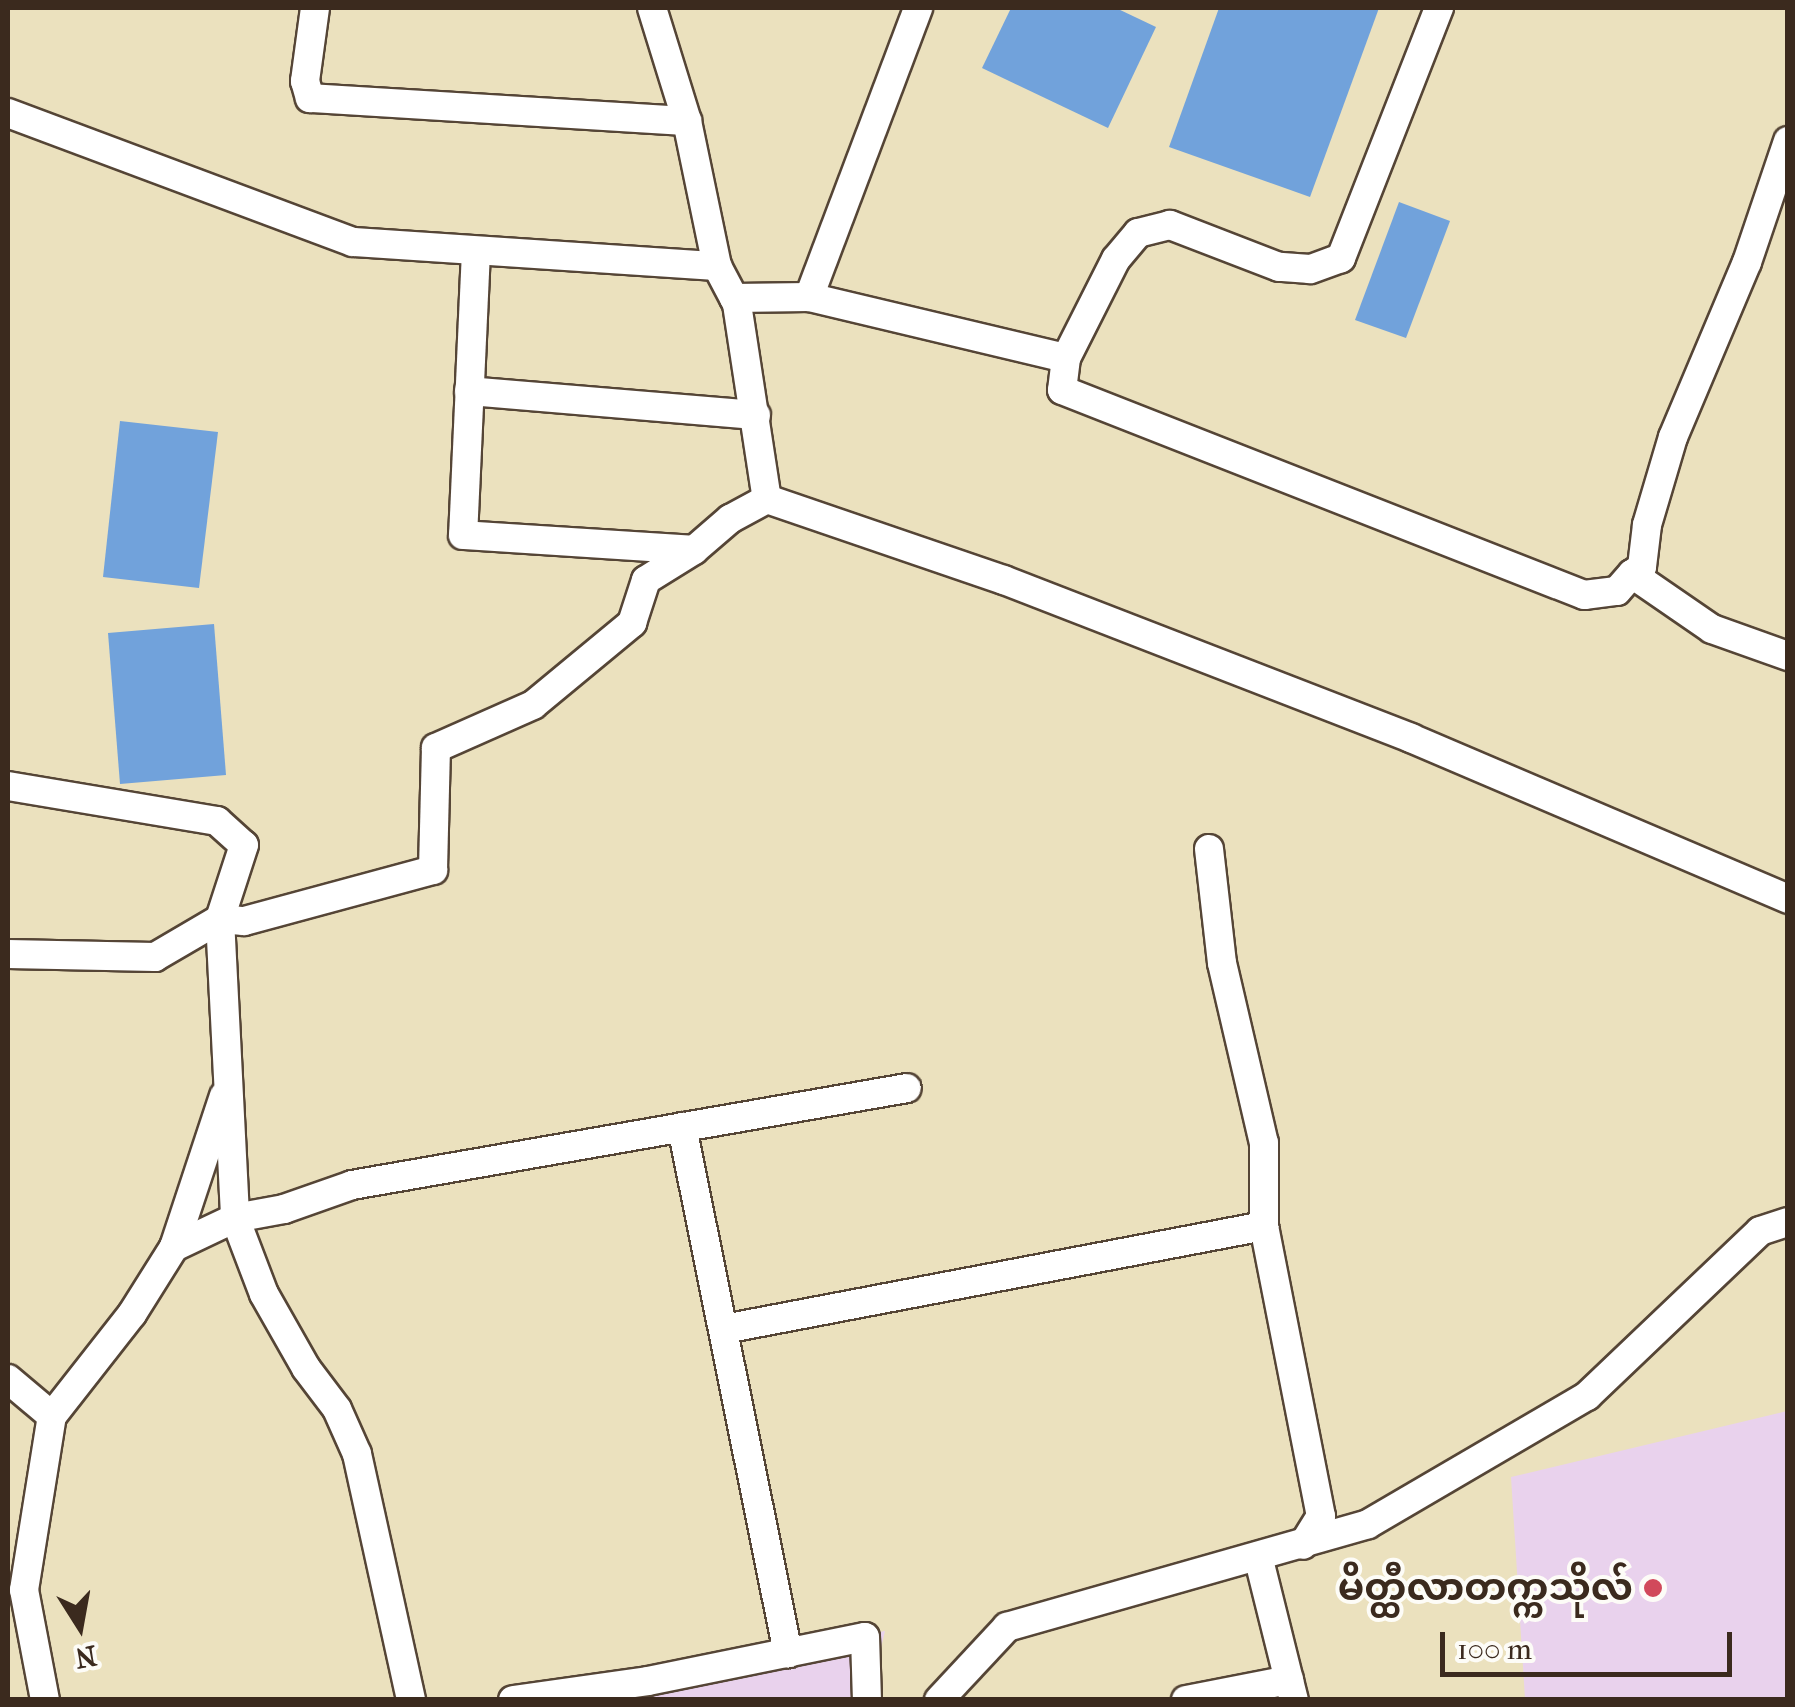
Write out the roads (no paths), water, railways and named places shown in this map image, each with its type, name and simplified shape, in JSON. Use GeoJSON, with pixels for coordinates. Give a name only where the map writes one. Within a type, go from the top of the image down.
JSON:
{"type":"FeatureCollection","features":[{"type":"Feature","properties":{"kind":"street"},"geometry":{"type":"LineString","coordinates":[[315,8],[305,81],[310,98],[687,120]]}},
{"type":"Feature","properties":{"kind":"street"},"geometry":{"type":"LineString","coordinates":[[652,8],[687,120],[716,266],[734,298],[768,498]]}},
{"type":"Feature","properties":{"kind":"street"},"geometry":{"type":"LineString","coordinates":[[809,296],[918,8]]}},
{"type":"Feature","properties":{"kind":"street"},"geometry":{"type":"LineString","coordinates":[[1439,8],[1341,258],[1310,269],[1279,267],[1170,225],[1138,233],[1116,259],[1066,358],[1062,390],[1584,594],[1617,592],[1642,567],[1647,524],[1673,437],[1748,262],[1788,140]]}},
{"type":"Feature","properties":{"kind":"street"},"geometry":{"type":"LineString","coordinates":[[8,113],[353,242],[716,266]]}},
{"type":"Feature","properties":{"kind":"street"},"geometry":{"type":"LineString","coordinates":[[476,251],[463,535],[694,550]]}},
{"type":"Feature","properties":{"kind":"street"},"geometry":{"type":"LineString","coordinates":[[734,298],[809,296],[1066,358]]}},
{"type":"Feature","properties":{"kind":"street"},"geometry":{"type":"LineString","coordinates":[[470,391],[756,415]]}},
{"type":"Feature","properties":{"kind":"street"},"geometry":{"type":"LineString","coordinates":[[8,954],[156,957],[220,920],[244,922],[432,870],[436,748],[534,706],[632,622],[646,580],[694,550],[730,519],[768,498],[1004,580],[1410,738],[1788,899]]}},
{"type":"Feature","properties":{"kind":"street"},"geometry":{"type":"LineString","coordinates":[[1632,574],[1712,629],[1788,656]]}},
{"type":"Feature","properties":{"kind":"street"},"geometry":{"type":"LineString","coordinates":[[8,786],[217,821],[244,845],[220,920],[235,1218],[264,1294],[306,1368],[337,1409],[357,1454],[412,1700]]}},
{"type":"Feature","properties":{"kind":"street"},"geometry":{"type":"LineString","coordinates":[[1209,849],[1222,962],[1264,1143],[1264,1226],[1320,1516],[1303,1545]]}},
{"type":"Feature","properties":{"kind":"street"},"geometry":{"type":"LineString","coordinates":[[45,1700],[24,1590],[52,1416],[132,1314],[174,1247],[229,1080]]}},
{"type":"Feature","properties":{"kind":"street"},"geometry":{"type":"LineString","coordinates":[[174,1247],[235,1218],[284,1209],[352,1185],[908,1088]]}},
{"type":"Feature","properties":{"kind":"street"},"geometry":{"type":"LineString","coordinates":[[682,1127],[788,1653]]}},
{"type":"Feature","properties":{"kind":"street"},"geometry":{"type":"LineString","coordinates":[[939,1700],[1007,1627],[1368,1524],[1587,1396],[1760,1230],[1788,1222]]}},
{"type":"Feature","properties":{"kind":"street"},"geometry":{"type":"LineString","coordinates":[[724,1330],[1264,1226]]}},
{"type":"Feature","properties":{"kind":"street"},"geometry":{"type":"LineString","coordinates":[[8,1379],[52,1416]]}},
{"type":"Feature","properties":{"kind":"street"},"geometry":{"type":"LineString","coordinates":[[1186,1700],[1292,1690],[1258,1556]]}},
{"type":"Feature","properties":{"kind":"street"},"geometry":{"type":"LineString","coordinates":[[513,1700],[645,1690],[865,1637],[867,1700]]}},
{"type":"Feature","properties":{"kind":"water"},"geometry":{"type":"Polygon","coordinates":[[[1011,8],[1116,8],[1156,27],[1108,128],[982,68],[1011,8]]]}},
{"type":"Feature","properties":{"kind":"water"},"geometry":{"type":"Polygon","coordinates":[[[1219,8],[1379,8],[1310,197],[1169,147],[1219,8]]]}},
{"type":"Feature","properties":{"kind":"water"},"geometry":{"type":"Polygon","coordinates":[[[1399,202],[1450,221],[1406,338],[1355,320],[1399,202]]]}},
{"type":"Feature","properties":{"kind":"water"},"geometry":{"type":"Polygon","coordinates":[[[120,421],[218,432],[199,588],[103,577],[120,421]]]}},
{"type":"Feature","properties":{"kind":"water"},"geometry":{"type":"Polygon","coordinates":[[[214,624],[226,775],[120,784],[108,633],[214,624]]]}},
{"type":"Feature","properties":{"kind":"place","name":"မိတ္ထီလာတက္ကသိုလ်"},"geometry":{"type":"Point","coordinates":[1653,1588]}}]}
